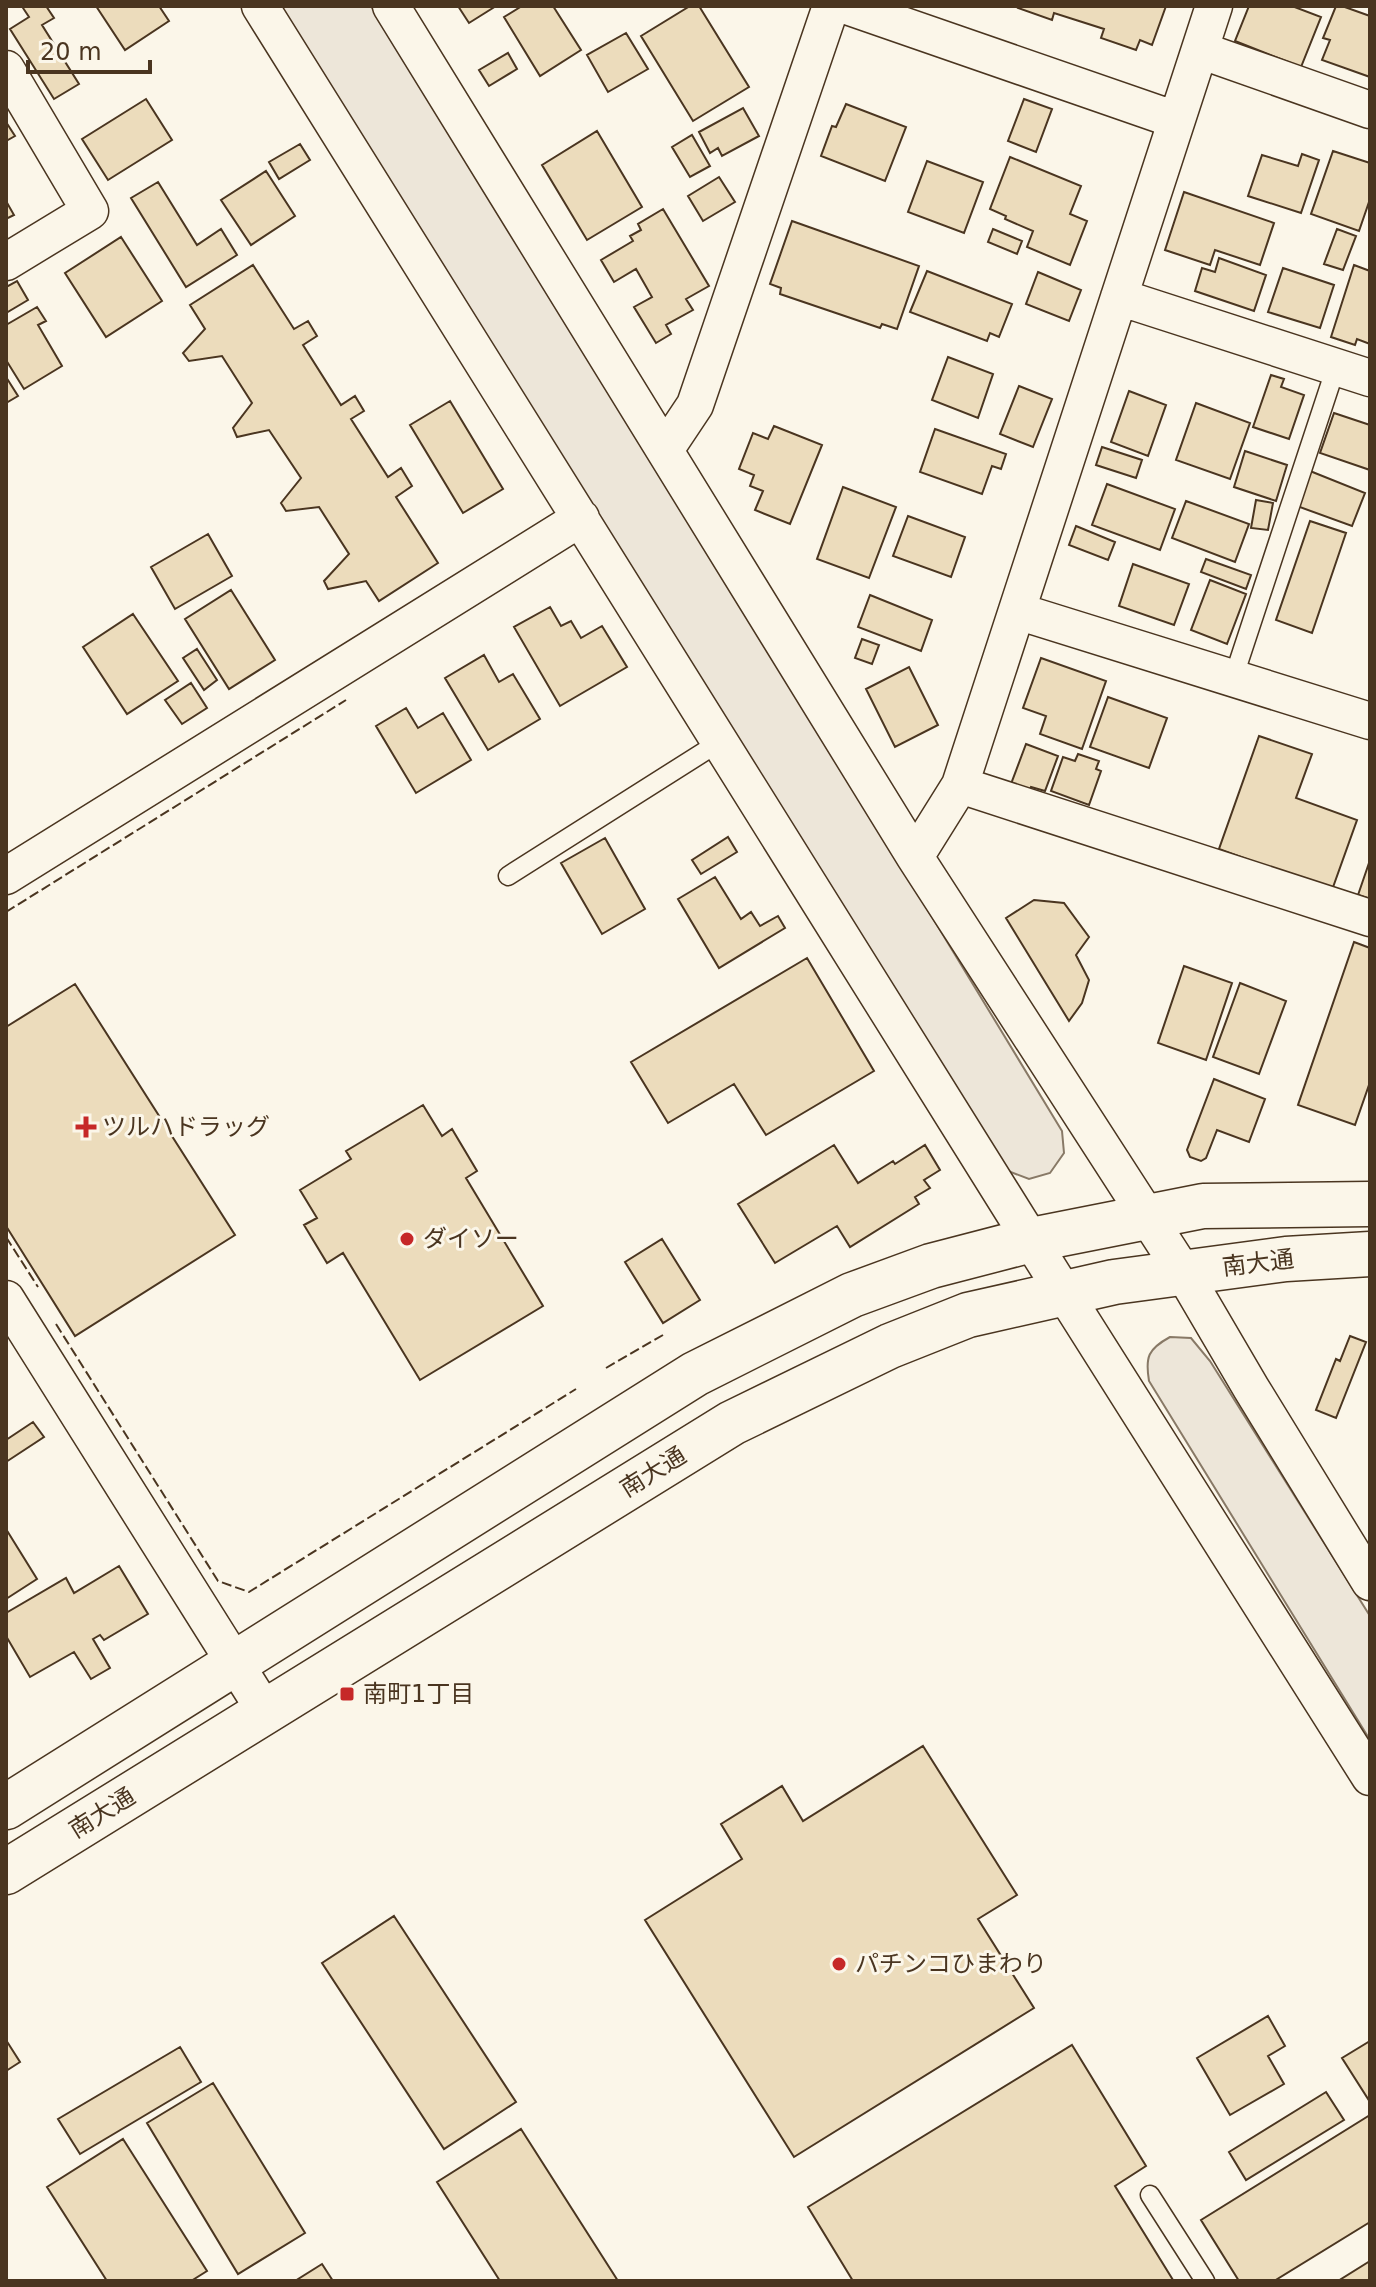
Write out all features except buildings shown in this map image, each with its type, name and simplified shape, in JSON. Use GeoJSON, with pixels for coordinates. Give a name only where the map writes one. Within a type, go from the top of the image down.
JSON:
{"type":"FeatureCollection","features":[{"type":"Feature","properties":{"kind":"street"},"geometry":{"type":"LineString","coordinates":[[260,6],[1370,1777]]}},
{"type":"Feature","properties":{"kind":"street"},"geometry":{"type":"LineString","coordinates":[[391,6],[915,857],[1183,1272],[1370,1582]]}},
{"type":"Feature","properties":{"kind":"street"},"geometry":{"type":"LineString","coordinates":[[665,450],[695,405],[831,6]]}},
{"type":"Feature","properties":{"kind":"street"},"geometry":{"type":"LineString","coordinates":[[847,6],[1176,120]]}},
{"type":"Feature","properties":{"kind":"street"},"geometry":{"type":"LineString","coordinates":[[915,857],[960,785],[1214,6]]}},
{"type":"Feature","properties":{"kind":"street"},"geometry":{"type":"LineString","coordinates":[[1200,50],[1370,110]]}},
{"type":"Feature","properties":{"kind":"street"},"geometry":{"type":"LineString","coordinates":[[6,69],[90,211],[6,262]]}},
{"type":"Feature","properties":{"kind":"street"},"geometry":{"type":"LineString","coordinates":[[1119,297],[1370,378]]}},
{"type":"Feature","properties":{"kind":"street"},"geometry":{"type":"LineString","coordinates":[[6,876],[581,518]]}},
{"type":"Feature","properties":{"kind":"street"},"geometry":{"type":"LineString","coordinates":[[1017,611],[1370,721]]}},
{"type":"Feature","properties":{"kind":"street"},"geometry":{"type":"LineString","coordinates":[[960,785],[1370,918]]}},
{"type":"Feature","properties":{"kind":"street"},"geometry":{"type":"LineString","coordinates":[[6,1807],[695,1374],[852,1295],[931,1266],[1031,1240],[1203,1206],[1370,1204]]}},
{"type":"Feature","properties":{"kind":"street","name":"南大通"},"geometry":{"type":"LineString","coordinates":[[6,1872],[732,1423],[890,1346],[968,1315],[1114,1282],[1286,1259],[1370,1254]]}},
{"type":"Feature","properties":{"kind":"street"},"geometry":{"type":"LineString","coordinates":[[6,1299],[16,1337],[265,1711]]}},
{"type":"Feature","properties":{"kind":"lane"},"geometry":{"type":"LineString","coordinates":[[1233,679],[1336,367]]}},
{"type":"Feature","properties":{"kind":"lane"},"geometry":{"type":"LineString","coordinates":[[508,876],[721,741]]}},
{"type":"Feature","properties":{"kind":"lane"},"geometry":{"type":"LineString","coordinates":[[1150,2195],[1205,2281]]}},
{"type":"Feature","properties":{"kind":"shaded area"},"geometry":{"type":"Polygon","coordinates":[[[274,6],[371,6],[673,490],[1062,1131],[1064,1153],[1050,1173],[1029,1179],[1008,1171],[274,6]]]}},
{"type":"Feature","properties":{"kind":"shaded area"},"geometry":{"type":"Polygon","coordinates":[[[1170,1337],[1191,1338],[1210,1361],[1370,1616],[1370,1740],[1149,1381],[1150,1354],[1170,1337]]]}},
{"type":"Feature","properties":{"kind":"fence"},"geometry":{"type":"LineString","coordinates":[[6,912],[346,700]]}},
{"type":"Feature","properties":{"kind":"fence"},"geometry":{"type":"LineString","coordinates":[[6,1237],[38,1287]]}},
{"type":"Feature","properties":{"kind":"fence"},"geometry":{"type":"LineString","coordinates":[[56,1324],[218,1581],[249,1592],[576,1389]]}},
{"type":"Feature","properties":{"kind":"fence"},"geometry":{"type":"LineString","coordinates":[[606,1368],[663,1335]]}},
{"type":"Feature","properties":{"kind":"place","name":"ツルハドラッグ"},"geometry":{"type":"Point","coordinates":[86,1127]}},
{"type":"Feature","properties":{"kind":"place","name":"ダイソー"},"geometry":{"type":"Point","coordinates":[407,1239]}},
{"type":"Feature","properties":{"kind":"place","name":"南町1丁目"},"geometry":{"type":"Point","coordinates":[347,1694]}},
{"type":"Feature","properties":{"kind":"place","name":"パチンコひまわり"},"geometry":{"type":"Point","coordinates":[839,1964]}}]}
